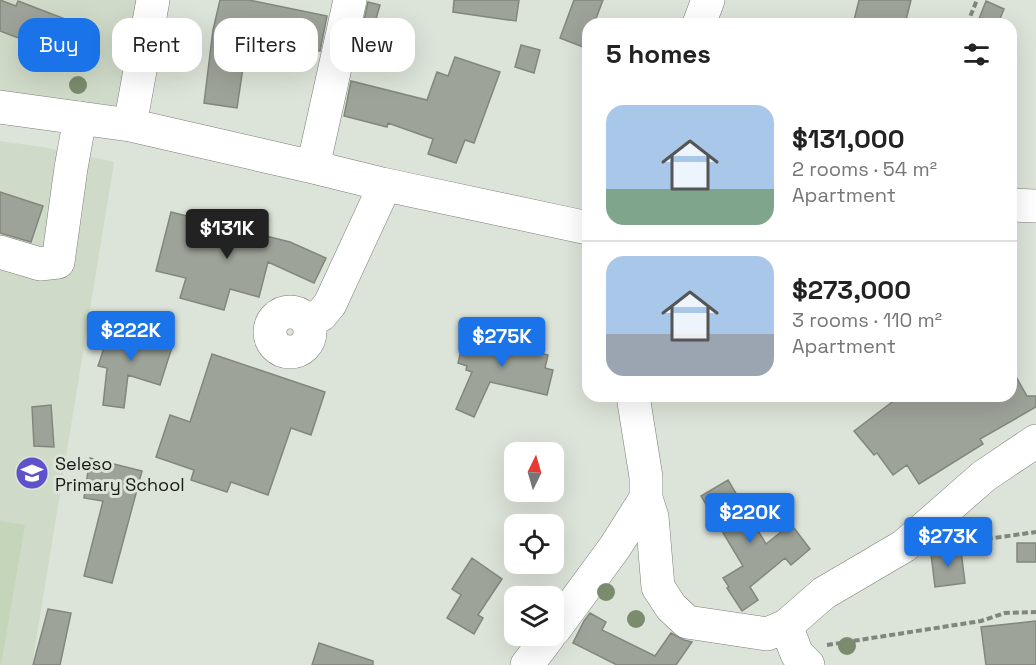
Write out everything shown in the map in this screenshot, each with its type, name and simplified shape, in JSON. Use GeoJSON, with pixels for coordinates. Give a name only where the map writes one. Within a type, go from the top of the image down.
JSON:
{"type":"FeatureCollection","features":[{"type":"Feature","properties":{"kind":"street"},"geometry":{"type":"LineString","coordinates":[[130,125],[153,0]]}},
{"type":"Feature","properties":{"kind":"street"},"geometry":{"type":"LineString","coordinates":[[313,166],[350,0]]}},
{"type":"Feature","properties":{"kind":"street"},"geometry":{"type":"LineString","coordinates":[[701,18],[708,0]]}},
{"type":"Feature","properties":{"kind":"street"},"geometry":{"type":"LineString","coordinates":[[0,107],[130,125],[382,184],[582,227]]}},
{"type":"Feature","properties":{"kind":"street"},"geometry":{"type":"LineString","coordinates":[[0,252],[40,264],[58,262],[80,118]]}},
{"type":"Feature","properties":{"kind":"street"},"geometry":{"type":"LineString","coordinates":[[307,321],[321,315],[330,304],[379,198],[382,184]]}},
{"type":"Feature","properties":{"kind":"street"},"geometry":{"type":"LineString","coordinates":[[1017,205],[1036,206]]}},
{"type":"Feature","properties":{"kind":"street"},"geometry":{"type":"LineString","coordinates":[[634,402],[646,477],[646,498],[652,517],[658,587],[671,607],[687,622],[767,634],[795,653],[824,592],[904,546],[984,476],[1036,441]]}},
{"type":"Feature","properties":{"kind":"street"},"geometry":{"type":"LineString","coordinates":[[564,616],[615,547],[646,498]]}},
{"type":"Feature","properties":{"kind":"street"},"geometry":{"type":"LineString","coordinates":[[526,665],[541,646]]}},
{"type":"Feature","properties":{"kind":"path"},"geometry":{"type":"LineString","coordinates":[[970,18],[977,0]]}},
{"type":"Feature","properties":{"kind":"path"},"geometry":{"type":"LineString","coordinates":[[945,545],[1036,532]]}},
{"type":"Feature","properties":{"kind":"path"},"geometry":{"type":"LineString","coordinates":[[795,653],[825,645],[981,621],[1005,613],[1036,612]]}},
{"type":"Feature","properties":{"kind":"shaded area"},"geometry":{"type":"Polygon","coordinates":[[[0,0],[147,0],[143,18],[112,18],[112,72],[133,72],[126,107],[0,90],[0,0]]]}},
{"type":"Feature","properties":{"kind":"shaded area","name":"Seleso Primary School"},"geometry":{"type":"Polygon","coordinates":[[[0,141],[48,148],[114,162],[32,665],[0,665],[0,141]]]}},
{"type":"Feature","properties":{"kind":"shaded area"},"geometry":{"type":"Polygon","coordinates":[[[0,521],[25,525],[1,665],[0,665],[0,521]]]}},
{"type":"Feature","properties":{"kind":"building"},"geometry":{"type":"Polygon","coordinates":[[[0,0],[16,6],[18,1],[62,18],[18,18],[18,38],[0,31],[0,0]]]}},
{"type":"Feature","properties":{"kind":"building"},"geometry":{"type":"Polygon","coordinates":[[[220,0],[249,0],[327,16],[320,51],[318,51],[318,18],[216,18],[220,0]]]}},
{"type":"Feature","properties":{"kind":"building"},"geometry":{"type":"Polygon","coordinates":[[[454,0],[519,0],[516,21],[453,12],[454,0]]]}},
{"type":"Feature","properties":{"kind":"building"},"geometry":{"type":"Polygon","coordinates":[[[574,0],[603,0],[596,18],[582,18],[582,47],[560,38],[574,0]]]}},
{"type":"Feature","properties":{"kind":"building"},"geometry":{"type":"Polygon","coordinates":[[[859,0],[911,0],[906,18],[854,18],[859,0]]]}},
{"type":"Feature","properties":{"kind":"building"},"geometry":{"type":"Polygon","coordinates":[[[986,1],[1004,9],[1000,18],[979,18],[986,1]]]}},
{"type":"Feature","properties":{"kind":"building"},"geometry":{"type":"Polygon","coordinates":[[[368,2],[380,5],[376,18],[365,18],[368,2]]]}},
{"type":"Feature","properties":{"kind":"building"},"geometry":{"type":"Polygon","coordinates":[[[214,26],[214,72],[242,72],[237,108],[204,103],[214,26]]]}},
{"type":"Feature","properties":{"kind":"building"},"geometry":{"type":"Polygon","coordinates":[[[521,45],[540,50],[534,73],[515,67],[521,45]]]}},
{"type":"Feature","properties":{"kind":"building"},"geometry":{"type":"Polygon","coordinates":[[[455,57],[500,72],[474,143],[465,140],[456,163],[428,154],[433,139],[388,123],[387,127],[344,116],[351,81],[427,100],[437,72],[448,76],[455,57]]]}},
{"type":"Feature","properties":{"kind":"building"},"geometry":{"type":"Polygon","coordinates":[[[0,192],[43,206],[31,242],[0,233],[0,192]]]}},
{"type":"Feature","properties":{"kind":"building"},"geometry":{"type":"Polygon","coordinates":[[[171,212],[290,242],[326,258],[314,283],[268,262],[259,297],[230,289],[224,310],[180,298],[186,278],[156,271],[171,212]]]}},
{"type":"Feature","properties":{"kind":"building"},"geometry":{"type":"Polygon","coordinates":[[[112,324],[173,344],[160,385],[128,375],[124,408],[103,405],[107,368],[98,366],[112,324]]]}},
{"type":"Feature","properties":{"kind":"building"},"geometry":{"type":"Polygon","coordinates":[[[512,334],[539,340],[536,352],[548,355],[545,368],[553,370],[547,395],[490,382],[474,417],[456,409],[472,372],[466,370],[467,366],[458,363],[465,335],[478,338],[479,335],[510,342],[512,334]]]}},
{"type":"Feature","properties":{"kind":"building"},"geometry":{"type":"Polygon","coordinates":[[[212,354],[325,392],[311,435],[291,428],[268,495],[231,482],[227,492],[191,480],[194,470],[156,457],[170,415],[190,422],[212,354]]]}},
{"type":"Feature","properties":{"kind":"building"},"geometry":{"type":"Polygon","coordinates":[[[1017,378],[1027,396],[1036,396],[1036,407],[980,439],[983,444],[919,484],[907,465],[893,475],[877,453],[874,455],[854,431],[892,402],[1017,402],[1017,378]]]}},
{"type":"Feature","properties":{"kind":"building"},"geometry":{"type":"Polygon","coordinates":[[[51,405],[54,447],[34,446],[32,407],[51,405]]]}},
{"type":"Feature","properties":{"kind":"building"},"geometry":{"type":"Polygon","coordinates":[[[90,458],[142,471],[112,583],[84,576],[103,501],[84,498],[90,458]]]}},
{"type":"Feature","properties":{"kind":"building"},"geometry":{"type":"Polygon","coordinates":[[[728,480],[766,544],[791,524],[810,549],[791,565],[785,558],[750,587],[758,600],[742,611],[723,578],[743,566],[701,496],[728,480]]]}},
{"type":"Feature","properties":{"kind":"building"},"geometry":{"type":"Polygon","coordinates":[[[1017,543],[1036,543],[1036,562],[1017,562],[1017,543]]]}},
{"type":"Feature","properties":{"kind":"building"},"geometry":{"type":"Polygon","coordinates":[[[961,550],[965,583],[935,587],[931,554],[961,550]]]}},
{"type":"Feature","properties":{"kind":"building"},"geometry":{"type":"Polygon","coordinates":[[[472,558],[502,579],[478,615],[483,618],[474,634],[447,618],[461,595],[452,589],[472,558]]]}},
{"type":"Feature","properties":{"kind":"building"},"geometry":{"type":"Polygon","coordinates":[[[48,609],[71,613],[60,665],[33,665],[48,609]]]}},
{"type":"Feature","properties":{"kind":"building"},"geometry":{"type":"Polygon","coordinates":[[[590,613],[606,622],[602,630],[655,656],[671,633],[692,642],[676,665],[617,665],[573,643],[590,613]]]}},
{"type":"Feature","properties":{"kind":"building"},"geometry":{"type":"Polygon","coordinates":[[[1036,621],[1036,665],[986,665],[981,627],[1036,621]]]}},
{"type":"Feature","properties":{"kind":"building"},"geometry":{"type":"Polygon","coordinates":[[[319,643],[373,661],[373,665],[312,665],[319,643]]]}},
{"type":"Feature","properties":{"kind":"place","name":"Seleso Primary School"},"geometry":{"type":"Point","coordinates":[32,473]}}]}
